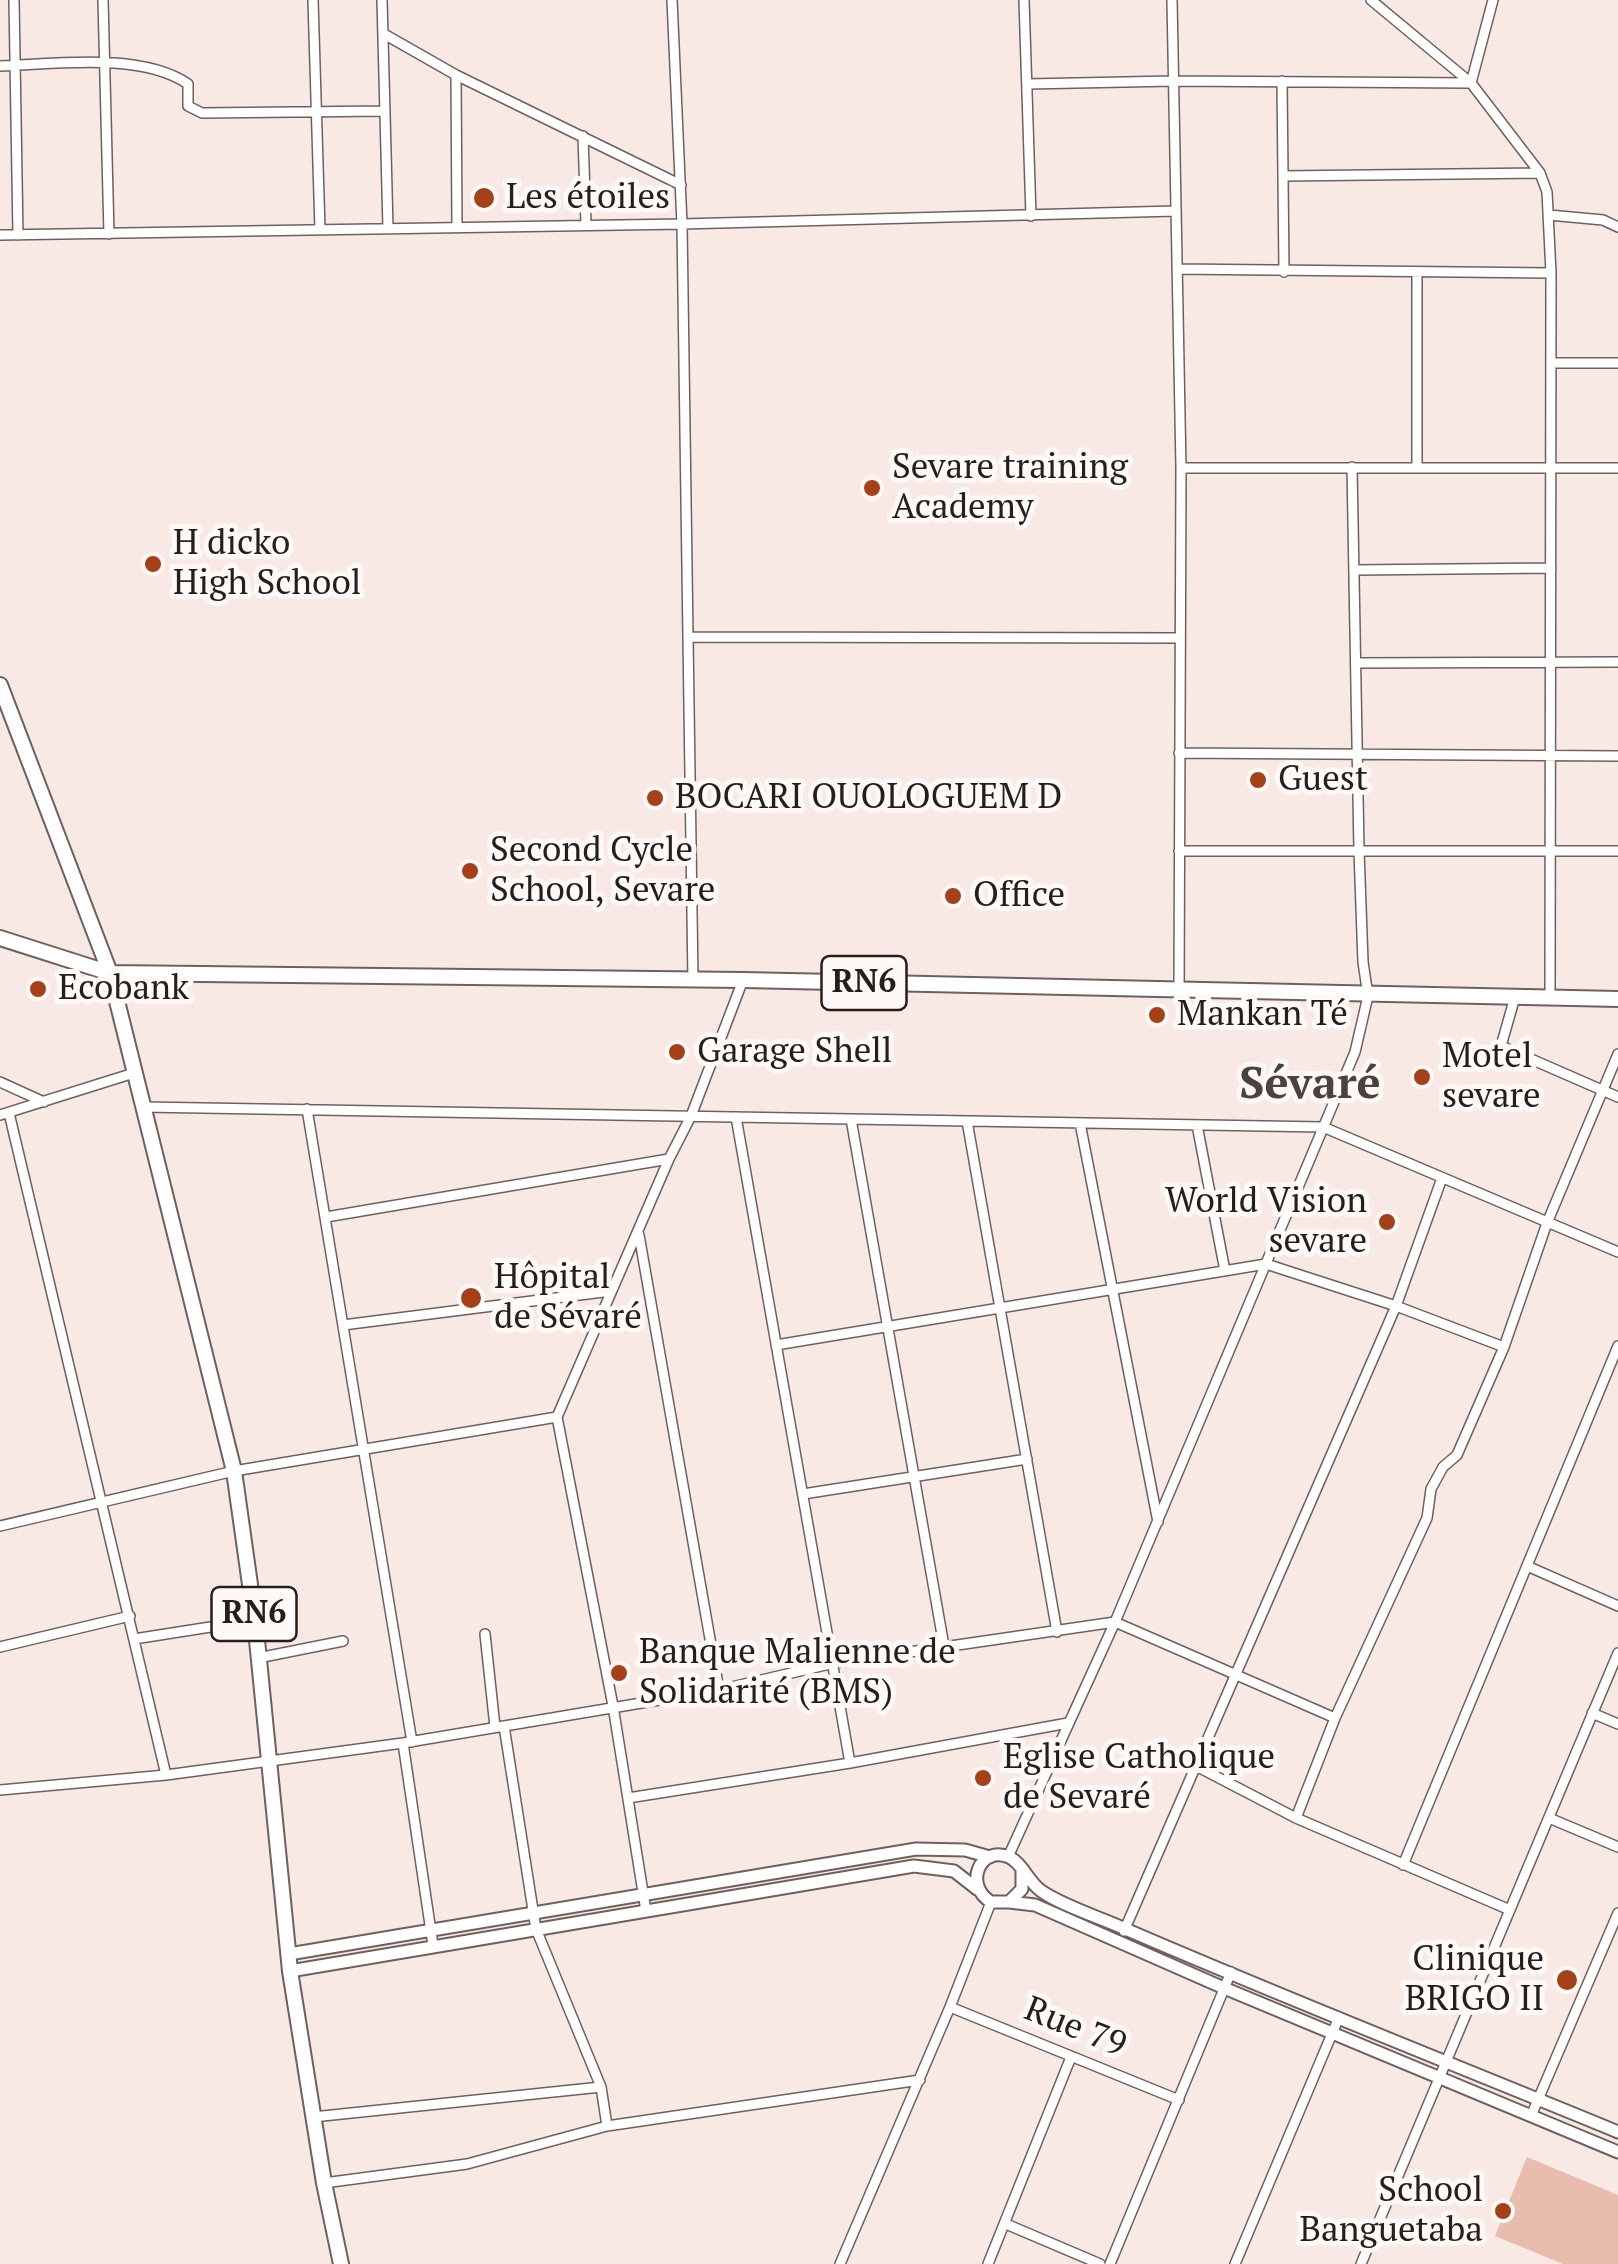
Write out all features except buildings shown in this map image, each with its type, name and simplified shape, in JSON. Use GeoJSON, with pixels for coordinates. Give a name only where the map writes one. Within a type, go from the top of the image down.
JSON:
{"type":"FeatureCollection","features":[{"type":"Feature","properties":{"kind":"main road"},"geometry":{"type":"LineString","coordinates":[[0,685],[110,974]]}},
{"type":"Feature","properties":{"kind":"main road"},"geometry":{"type":"LineString","coordinates":[[0,938],[110,974]]}},
{"type":"Feature","properties":{"kind":"main road","name":"RN6"},"geometry":{"type":"LineString","coordinates":[[340,2264],[290,1971],[255,1620],[234,1471],[110,974],[743,980],[1618,999]]}},
{"type":"Feature","properties":{"kind":"street"},"geometry":{"type":"LineString","coordinates":[[14,0],[18,236]]}},
{"type":"Feature","properties":{"kind":"street"},"geometry":{"type":"LineString","coordinates":[[103,0],[109,234]]}},
{"type":"Feature","properties":{"kind":"street"},"geometry":{"type":"LineString","coordinates":[[313,0],[320,230]]}},
{"type":"Feature","properties":{"kind":"street"},"geometry":{"type":"LineString","coordinates":[[382,0],[388,228]]}},
{"type":"Feature","properties":{"kind":"street"},"geometry":{"type":"LineString","coordinates":[[672,0],[682,224],[693,982]]}},
{"type":"Feature","properties":{"kind":"street"},"geometry":{"type":"LineString","coordinates":[[1024,0],[1031,216]]}},
{"type":"Feature","properties":{"kind":"street"},"geometry":{"type":"LineString","coordinates":[[1172,0],[1181,468],[1179,992]]}},
{"type":"Feature","properties":{"kind":"street"},"geometry":{"type":"LineString","coordinates":[[1371,0],[1471,83],[1540,173],[1547,192],[1552,273],[1550,998]]}},
{"type":"Feature","properties":{"kind":"street"},"geometry":{"type":"LineString","coordinates":[[1471,83],[1493,0]]}},
{"type":"Feature","properties":{"kind":"street"},"geometry":{"type":"LineString","coordinates":[[384,34],[456,76],[681,186]]}},
{"type":"Feature","properties":{"kind":"street"},"geometry":{"type":"LineString","coordinates":[[0,66],[106,63],[170,72],[188,84],[188,106],[202,113],[385,111]]}},
{"type":"Feature","properties":{"kind":"street"},"geometry":{"type":"LineString","coordinates":[[456,76],[457,226]]}},
{"type":"Feature","properties":{"kind":"street"},"geometry":{"type":"LineString","coordinates":[[1282,81],[1284,272]]}},
{"type":"Feature","properties":{"kind":"street"},"geometry":{"type":"LineString","coordinates":[[1027,84],[1471,83]]}},
{"type":"Feature","properties":{"kind":"street"},"geometry":{"type":"LineString","coordinates":[[583,136],[586,224]]}},
{"type":"Feature","properties":{"kind":"street"},"geometry":{"type":"LineString","coordinates":[[1283,176],[1540,173]]}},
{"type":"Feature","properties":{"kind":"street"},"geometry":{"type":"LineString","coordinates":[[0,236],[1175,211]]}},
{"type":"Feature","properties":{"kind":"street"},"geometry":{"type":"LineString","coordinates":[[1549,214],[1603,220],[1618,227]]}},
{"type":"Feature","properties":{"kind":"street"},"geometry":{"type":"LineString","coordinates":[[1178,269],[1552,273]]}},
{"type":"Feature","properties":{"kind":"street"},"geometry":{"type":"LineString","coordinates":[[1417,466],[1418,272]]}},
{"type":"Feature","properties":{"kind":"street"},"geometry":{"type":"LineString","coordinates":[[1552,364],[1618,363]]}},
{"type":"Feature","properties":{"kind":"street"},"geometry":{"type":"LineString","coordinates":[[1008,1857],[1115,1622],[1355,1052],[1368,996],[1359,852],[1352,467]]}},
{"type":"Feature","properties":{"kind":"street"},"geometry":{"type":"LineString","coordinates":[[1181,468],[1618,468]]}},
{"type":"Feature","properties":{"kind":"street"},"geometry":{"type":"LineString","coordinates":[[1354,570],[1551,568]]}},
{"type":"Feature","properties":{"kind":"street"},"geometry":{"type":"LineString","coordinates":[[690,637],[1180,638]]}},
{"type":"Feature","properties":{"kind":"street"},"geometry":{"type":"LineString","coordinates":[[1356,663],[1618,662]]}},
{"type":"Feature","properties":{"kind":"street"},"geometry":{"type":"LineString","coordinates":[[1179,753],[1618,756]]}},
{"type":"Feature","properties":{"kind":"street"},"geometry":{"type":"LineString","coordinates":[[1179,851],[1618,850]]}},
{"type":"Feature","properties":{"kind":"street"},"geometry":{"type":"LineString","coordinates":[[646,1911],[613,1706],[557,1417],[668,1160],[691,1116],[743,980]]}},
{"type":"Feature","properties":{"kind":"street"},"geometry":{"type":"LineString","coordinates":[[1514,997],[1501,1046],[1618,1097]]}},
{"type":"Feature","properties":{"kind":"street"},"geometry":{"type":"LineString","coordinates":[[1296,1818],[1335,1718],[1427,1518],[1428,1500],[1437,1476],[1456,1456],[1504,1347],[1547,1222],[1618,1054]]}},
{"type":"Feature","properties":{"kind":"street"},"geometry":{"type":"LineString","coordinates":[[134,1073],[4,1114],[102,1500],[166,1775]]}},
{"type":"Feature","properties":{"kind":"street"},"geometry":{"type":"LineString","coordinates":[[0,1082],[44,1102]]}},
{"type":"Feature","properties":{"kind":"street"},"geometry":{"type":"LineString","coordinates":[[143,1107],[1323,1128],[1618,1252]]}},
{"type":"Feature","properties":{"kind":"street"},"geometry":{"type":"LineString","coordinates":[[307,1109],[363,1450],[432,1939]]}},
{"type":"Feature","properties":{"kind":"street"},"geometry":{"type":"LineString","coordinates":[[736,1117],[850,1763]]}},
{"type":"Feature","properties":{"kind":"street"},"geometry":{"type":"LineString","coordinates":[[851,1119],[944,1646]]}},
{"type":"Feature","properties":{"kind":"street"},"geometry":{"type":"LineString","coordinates":[[968,1121],[1057,1632]]}},
{"type":"Feature","properties":{"kind":"street"},"geometry":{"type":"LineString","coordinates":[[1080,1123],[1158,1522]]}},
{"type":"Feature","properties":{"kind":"street"},"geometry":{"type":"LineString","coordinates":[[1198,1125],[1225,1271]]}},
{"type":"Feature","properties":{"kind":"street"},"geometry":{"type":"LineString","coordinates":[[326,1217],[668,1160]]}},
{"type":"Feature","properties":{"kind":"street"},"geometry":{"type":"LineString","coordinates":[[1119,1943],[1396,1306],[1442,1178]]}},
{"type":"Feature","properties":{"kind":"street"},"geometry":{"type":"LineString","coordinates":[[638,1232],[719,1690]]}},
{"type":"Feature","properties":{"kind":"street"},"geometry":{"type":"LineString","coordinates":[[776,1345],[1266,1264],[1396,1306],[1504,1347]]}},
{"type":"Feature","properties":{"kind":"street"},"geometry":{"type":"LineString","coordinates":[[343,1325],[611,1291]]}},
{"type":"Feature","properties":{"kind":"street"},"geometry":{"type":"LineString","coordinates":[[1403,1865],[1618,1346]]}},
{"type":"Feature","properties":{"kind":"street"},"geometry":{"type":"LineString","coordinates":[[0,1526],[234,1471],[557,1417]]}},
{"type":"Feature","properties":{"kind":"street"},"geometry":{"type":"LineString","coordinates":[[803,1494],[1027,1458]]}},
{"type":"Feature","properties":{"kind":"street"},"geometry":{"type":"LineString","coordinates":[[1527,1566],[1618,1606]]}},
{"type":"Feature","properties":{"kind":"street"},"geometry":{"type":"LineString","coordinates":[[0,1647],[130,1616]]}},
{"type":"Feature","properties":{"kind":"street"},"geometry":{"type":"LineString","coordinates":[[134,1639],[255,1620]]}},
{"type":"Feature","properties":{"kind":"street"},"geometry":{"type":"LineString","coordinates":[[0,1790],[166,1775],[407,1743],[719,1690],[834,1664],[1115,1622],[1335,1718]]}},
{"type":"Feature","properties":{"kind":"street"},"geometry":{"type":"LineString","coordinates":[[486,1634],[536,1929],[601,2087],[606,2126]]}},
{"type":"Feature","properties":{"kind":"street"},"geometry":{"type":"LineString","coordinates":[[258,1658],[343,1642]]}},
{"type":"Feature","properties":{"kind":"street"},"geometry":{"type":"LineString","coordinates":[[1361,2264],[1618,1652]]}},
{"type":"Feature","properties":{"kind":"street"},"geometry":{"type":"LineString","coordinates":[[1592,1714],[1618,1724]]}},
{"type":"Feature","properties":{"kind":"street"},"geometry":{"type":"LineString","coordinates":[[628,1798],[850,1763],[1068,1722]]}},
{"type":"Feature","properties":{"kind":"street"},"geometry":{"type":"LineString","coordinates":[[1196,1766],[1296,1818],[1510,1910]]}},
{"type":"Feature","properties":{"kind":"street"},"geometry":{"type":"LineString","coordinates":[[1549,1818],[1618,1847]]}},
{"type":"Feature","properties":{"kind":"street"},"geometry":{"type":"LineString","coordinates":[[290,1971],[534,1915],[916,1849],[965,1850],[1008,1857],[1040,1891],[1618,2132]]}},
{"type":"Feature","properties":{"kind":"street"},"geometry":{"type":"LineString","coordinates":[[977,1889],[977,1871],[990,1857]]}},
{"type":"Feature","properties":{"kind":"street"},"geometry":{"type":"LineString","coordinates":[[289,1954],[536,1929],[914,1866],[954,1871],[990,1902],[1035,1905],[1618,2152]]}},
{"type":"Feature","properties":{"kind":"street"},"geometry":{"type":"LineString","coordinates":[[1009,1902],[1022,1888],[1022,1870]]}},
{"type":"Feature","properties":{"kind":"street"},"geometry":{"type":"LineString","coordinates":[[840,2264],[920,2080],[990,1902]]}},
{"type":"Feature","properties":{"kind":"street"},"geometry":{"type":"LineString","coordinates":[[1532,2116],[1618,1913]]}},
{"type":"Feature","properties":{"kind":"street"},"geometry":{"type":"LineString","coordinates":[[1110,2264],[1231,1972]]}},
{"type":"Feature","properties":{"kind":"street","name":"Rue 79"},"geometry":{"type":"LineString","coordinates":[[950,2007],[1179,2100]]}},
{"type":"Feature","properties":{"kind":"street"},"geometry":{"type":"LineString","coordinates":[[1235,2264],[1339,2017]]}},
{"type":"Feature","properties":{"kind":"street"},"geometry":{"type":"LineString","coordinates":[[988,2264],[1071,2057]]}},
{"type":"Feature","properties":{"kind":"street"},"geometry":{"type":"LineString","coordinates":[[324,2183],[467,2164],[606,2126],[920,2080]]}},
{"type":"Feature","properties":{"kind":"street"},"geometry":{"type":"LineString","coordinates":[[314,2117],[601,2087]]}},
{"type":"Feature","properties":{"kind":"street"},"geometry":{"type":"LineString","coordinates":[[1006,2224],[1100,2264]]}},
{"type":"Feature","properties":{"kind":"shaded area"},"geometry":{"type":"Polygon","coordinates":[[[1527,2157],[1618,2195],[1618,2264],[1563,2264],[1495,2236],[1527,2157]]]}},
{"type":"Feature","properties":{"kind":"place","name":"Les étoiles"},"geometry":{"type":"Point","coordinates":[484,198]}},
{"type":"Feature","properties":{"kind":"place","name":"Sevare training Academy"},"geometry":{"type":"Point","coordinates":[872,488]}},
{"type":"Feature","properties":{"kind":"place","name":"H dicko High School"},"geometry":{"type":"Point","coordinates":[153,564]}},
{"type":"Feature","properties":{"kind":"place","name":"Guest"},"geometry":{"type":"Point","coordinates":[1258,780]}},
{"type":"Feature","properties":{"kind":"place","name":"BOCARI OUOLOGUEM D"},"geometry":{"type":"Point","coordinates":[655,798]}},
{"type":"Feature","properties":{"kind":"place","name":"Second Cycle School, Sevare"},"geometry":{"type":"Point","coordinates":[470,871]}},
{"type":"Feature","properties":{"kind":"place","name":"Office"},"geometry":{"type":"Point","coordinates":[953,896]}},
{"type":"Feature","properties":{"kind":"place","name":"Ecobank"},"geometry":{"type":"Point","coordinates":[38,989]}},
{"type":"Feature","properties":{"kind":"place","name":"Mankan Té"},"geometry":{"type":"Point","coordinates":[1157,1015]}},
{"type":"Feature","properties":{"kind":"place","name":"Garage Shell"},"geometry":{"type":"Point","coordinates":[677,1052]}},
{"type":"Feature","properties":{"kind":"place","name":"Motel sevare"},"geometry":{"type":"Point","coordinates":[1422,1077]}},
{"type":"Feature","properties":{"kind":"place","name":"World Vision sevare"},"geometry":{"type":"Point","coordinates":[1387,1222]}},
{"type":"Feature","properties":{"kind":"place","name":"Hôpital de Sévaré"},"geometry":{"type":"Point","coordinates":[471,1298]}},
{"type":"Feature","properties":{"kind":"place","name":"Banque Malienne de Solidarité (BMS)"},"geometry":{"type":"Point","coordinates":[619,1673]}},
{"type":"Feature","properties":{"kind":"place","name":"Eglise Catholique de Sevaré"},"geometry":{"type":"Point","coordinates":[983,1778]}},
{"type":"Feature","properties":{"kind":"place","name":"Clinique BRIGO II"},"geometry":{"type":"Point","coordinates":[1567,1980]}},
{"type":"Feature","properties":{"kind":"place","name":"School Banguetaba"},"geometry":{"type":"Point","coordinates":[1503,2211]}},
{"type":"Feature","properties":{"kind":"district","name":"Sévaré"},"geometry":{"type":"Point","coordinates":[1310,1085]}}]}
